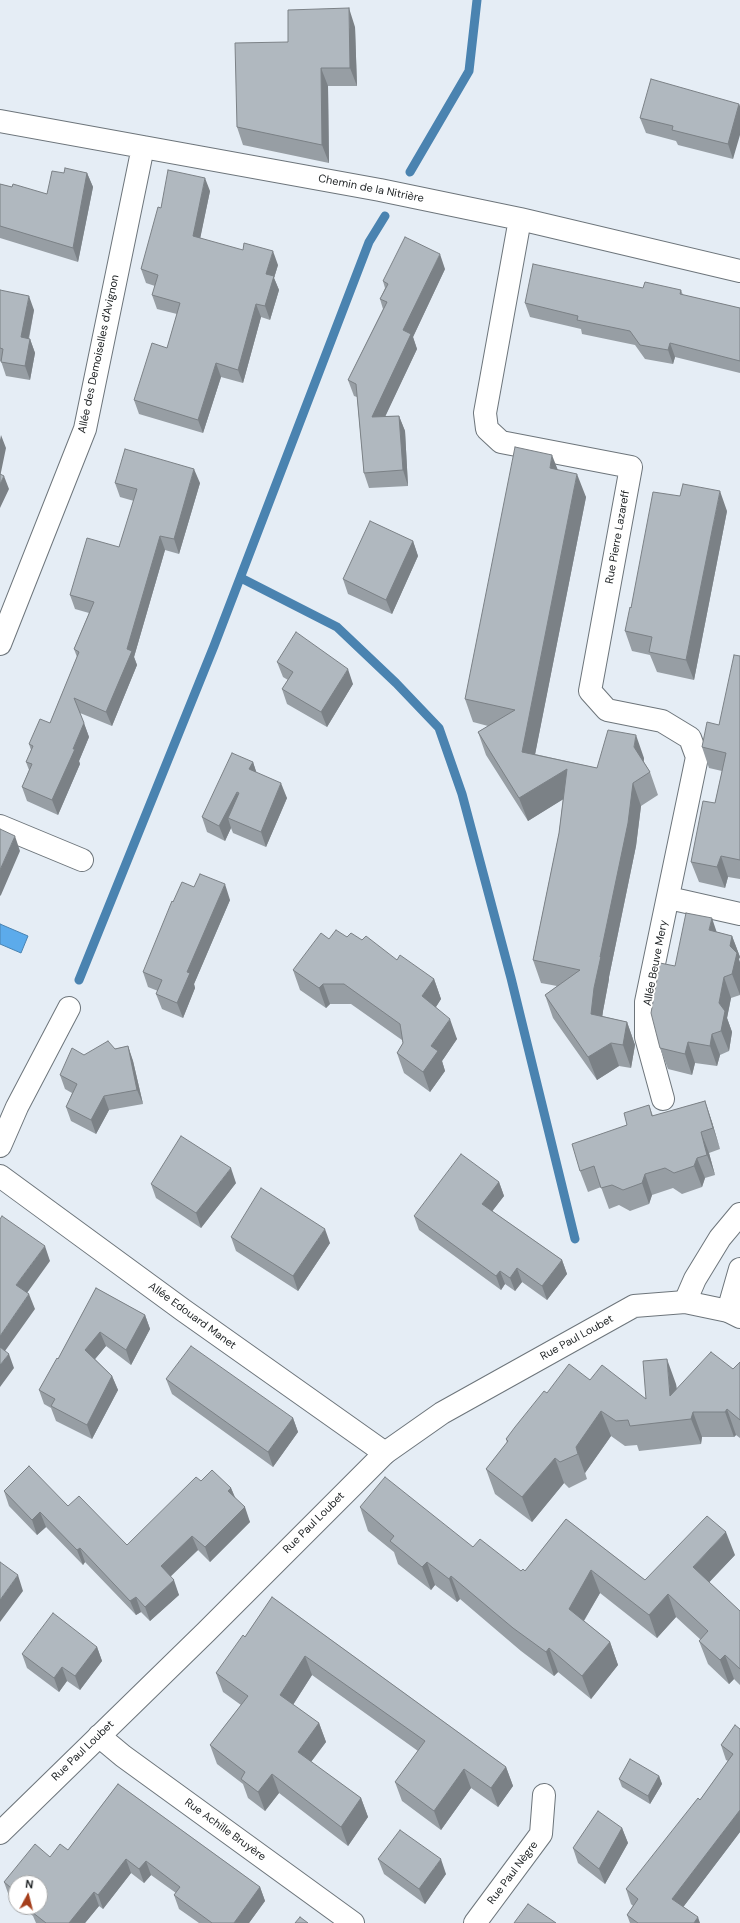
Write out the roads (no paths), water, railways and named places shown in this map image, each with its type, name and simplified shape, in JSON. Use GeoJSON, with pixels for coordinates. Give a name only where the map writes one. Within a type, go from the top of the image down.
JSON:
{"type":"FeatureCollection","features":[{"type":"Feature","properties":{"kind":"street","name":"Chemin de la Nitrière"},"geometry":{"type":"LineString","coordinates":[[0,121],[380,190],[520,220],[740,271]]}},
{"type":"Feature","properties":{"kind":"street","name":"Allée des Demoiselles d'Avignon"},"geometry":{"type":"LineString","coordinates":[[0,644],[85,429],[143,147]]}},
{"type":"Feature","properties":{"kind":"street","name":"Rue Pierre Lazareff"},"geometry":{"type":"LineString","coordinates":[[520,220],[485,413],[487,429],[501,442],[631,466],[590,692],[607,710],[662,721],[690,738],[697,758],[669,898]]}},
{"type":"Feature","properties":{"kind":"street"},"geometry":{"type":"LineString","coordinates":[[0,826],[82,860]]}},
{"type":"Feature","properties":{"kind":"street"},"geometry":{"type":"LineString","coordinates":[[669,898],[740,914]]}},
{"type":"Feature","properties":{"kind":"street","name":"Allée Beuve Mery"},"geometry":{"type":"LineString","coordinates":[[663,1099],[646,1037],[646,1002],[669,898]]}},
{"type":"Feature","properties":{"kind":"street"},"geometry":{"type":"LineString","coordinates":[[0,1146],[17,1106],[70,1008]]}},
{"type":"Feature","properties":{"kind":"street","name":"Allée Edouard Manet"},"geometry":{"type":"LineString","coordinates":[[0,1176],[183,1310],[385,1453]]}},
{"type":"Feature","properties":{"kind":"street"},"geometry":{"type":"LineString","coordinates":[[685,1302],[695,1279],[720,1238],[740,1214]]}},
{"type":"Feature","properties":{"kind":"street"},"geometry":{"type":"LineString","coordinates":[[734,1314],[740,1269]]}},
{"type":"Feature","properties":{"kind":"street","name":"Rue Paul Loubet"},"geometry":{"type":"LineString","coordinates":[[0,1833],[206,1632],[385,1453],[442,1413],[634,1306],[685,1302],[734,1314]]}},
{"type":"Feature","properties":{"kind":"street","name":"Rue Achille Bruyère"},"geometry":{"type":"LineString","coordinates":[[99,1736],[123,1756],[353,1923]]}},
{"type":"Feature","properties":{"kind":"street","name":"Rue Paul Nègre"},"geometry":{"type":"LineString","coordinates":[[475,1923],[542,1834],[544,1795]]}},
{"type":"Feature","properties":{"kind":"water"},"geometry":{"type":"Polygon","coordinates":[[[0,924],[28,936],[21,953],[0,944],[0,924]]]}},
{"type":"Feature","properties":{"kind":"waterway"},"geometry":{"type":"LineString","coordinates":[[410,172],[469,71],[477,0]]}},
{"type":"Feature","properties":{"kind":"waterway"},"geometry":{"type":"LineString","coordinates":[[79,980],[214,646],[369,242],[385,216]]}},
{"type":"Feature","properties":{"kind":"waterway"},"geometry":{"type":"LineString","coordinates":[[241,578],[337,627],[396,683],[439,728],[462,794],[511,978],[575,1239]]}}]}
